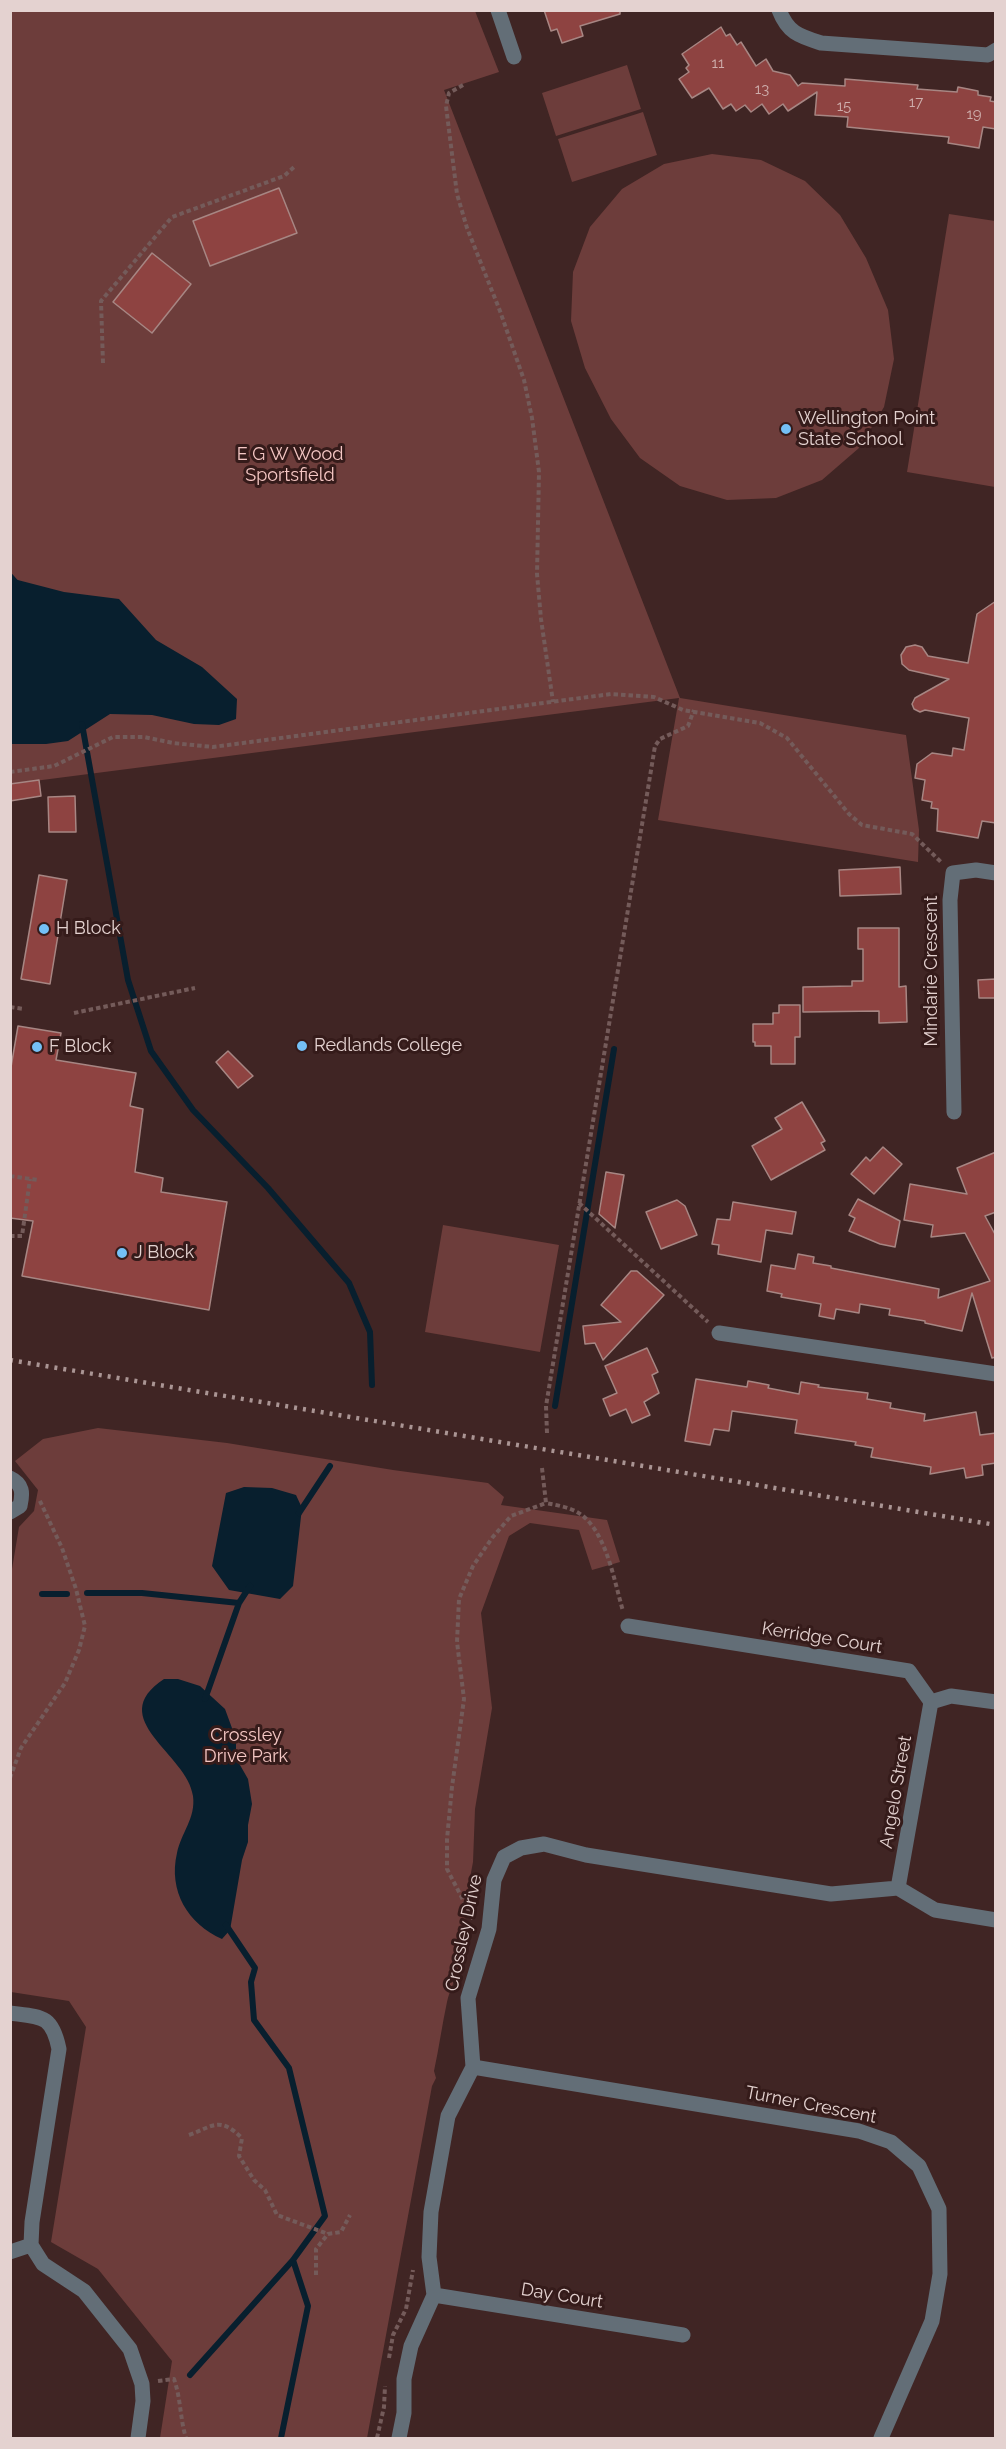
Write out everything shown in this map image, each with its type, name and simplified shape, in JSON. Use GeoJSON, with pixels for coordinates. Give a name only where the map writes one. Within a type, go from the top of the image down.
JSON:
{"type":"FeatureCollection","features":[{"type":"Feature","properties":{"kind":"street"},"geometry":{"type":"LineString","coordinates":[[498,10],[514,57]]}},
{"type":"Feature","properties":{"kind":"street"},"geometry":{"type":"LineString","coordinates":[[779,10],[783,21],[797,35],[821,43],[988,55],[996,50]]}},
{"type":"Feature","properties":{"kind":"street","name":"Mindarie Crescent"},"geometry":{"type":"LineString","coordinates":[[954,1112],[950,900],[953,873],[976,870],[996,873]]}},
{"type":"Feature","properties":{"kind":"street"},"geometry":{"type":"LineString","coordinates":[[719,1333],[996,1374]]}},
{"type":"Feature","properties":{"kind":"street"},"geometry":{"type":"LineString","coordinates":[[10,1478],[18,1482],[22,1489],[21,1506],[10,1512]]}},
{"type":"Feature","properties":{"kind":"street","name":"Kerridge Court"},"geometry":{"type":"LineString","coordinates":[[627,1626],[909,1671],[932,1702]]}},
{"type":"Feature","properties":{"kind":"street"},"geometry":{"type":"LineString","coordinates":[[932,1702],[951,1696],[996,1702]]}},
{"type":"Feature","properties":{"kind":"street","name":"Angelo Street"},"geometry":{"type":"LineString","coordinates":[[898,1888],[932,1702]]}},
{"type":"Feature","properties":{"kind":"street","name":"Crossley Drive"},"geometry":{"type":"LineString","coordinates":[[473,2067],[468,1998],[489,1929],[494,1880],[504,1857],[521,1848],[544,1844],[586,1855],[831,1894],[898,1888]]}},
{"type":"Feature","properties":{"kind":"street"},"geometry":{"type":"LineString","coordinates":[[898,1888],[935,1910],[996,1920]]}},
{"type":"Feature","properties":{"kind":"street"},"geometry":{"type":"LineString","coordinates":[[10,2013],[42,2017],[55,2031],[59,2049],[32,2222],[31,2244],[43,2264],[84,2291],[130,2349],[142,2384],[143,2401],[138,2439]]}},
{"type":"Feature","properties":{"kind":"street"},"geometry":{"type":"LineString","coordinates":[[399,2439],[404,2414],[404,2379],[411,2346],[434,2295],[429,2257],[431,2212],[448,2116],[473,2067]]}},
{"type":"Feature","properties":{"kind":"street","name":"Turner Crescent"},"geometry":{"type":"LineString","coordinates":[[473,2067],[858,2131],[891,2142],[919,2166],[939,2209],[940,2274],[932,2321],[881,2439]]}},
{"type":"Feature","properties":{"kind":"street"},"geometry":{"type":"LineString","coordinates":[[10,2252],[31,2244]]}},
{"type":"Feature","properties":{"kind":"street","name":"Day Court"},"geometry":{"type":"LineString","coordinates":[[434,2295],[683,2335]]}},
{"type":"Feature","properties":{"kind":"path"},"geometry":{"type":"LineString","coordinates":[[463,85],[450,93],[446,106],[458,194],[467,228],[524,380],[532,418],[540,472],[537,574],[553,702]]}},
{"type":"Feature","properties":{"kind":"path"},"geometry":{"type":"LineString","coordinates":[[103,363],[100,302],[172,217],[284,176],[294,167]]}},
{"type":"Feature","properties":{"kind":"path"},"geometry":{"type":"LineString","coordinates":[[10,771],[54,766],[113,737],[144,737],[213,747],[611,694],[654,697],[683,710],[694,710],[760,723],[787,738],[849,814],[862,825],[912,834],[953,873]]}},
{"type":"Feature","properties":{"kind":"path"},"geometry":{"type":"LineString","coordinates":[[547,1432],[546,1406],[655,746],[660,739],[688,726],[694,710]]}},
{"type":"Feature","properties":{"kind":"path"},"geometry":{"type":"LineString","coordinates":[[74,1013],[195,988]]}},
{"type":"Feature","properties":{"kind":"path"},"geometry":{"type":"LineString","coordinates":[[10,1007],[24,1009]]}},
{"type":"Feature","properties":{"kind":"path"},"geometry":{"type":"LineString","coordinates":[[10,1176],[38,1180]]}},
{"type":"Feature","properties":{"kind":"path"},"geometry":{"type":"LineString","coordinates":[[10,1236],[22,1236],[30,1179]]}},
{"type":"Feature","properties":{"kind":"path"},"geometry":{"type":"LineString","coordinates":[[579,1203],[719,1333]]}},
{"type":"Feature","properties":{"kind":"path"},"geometry":{"type":"LineString","coordinates":[[542,1468],[546,1503]]}},
{"type":"Feature","properties":{"kind":"path"},"geometry":{"type":"LineString","coordinates":[[10,1778],[21,1748],[65,1683],[80,1650],[85,1626],[76,1589],[62,1548],[37,1492]]}},
{"type":"Feature","properties":{"kind":"path"},"geometry":{"type":"LineString","coordinates":[[473,1930],[473,1919],[447,1869],[448,1828],[464,1699],[457,1642],[459,1599],[473,1566],[492,1538],[511,1516],[546,1503],[576,1511],[588,1520],[599,1534],[627,1626]]}},
{"type":"Feature","properties":{"kind":"path"},"geometry":{"type":"LineString","coordinates":[[189,2135],[210,2124],[230,2127],[242,2138],[239,2156],[254,2180],[265,2190],[278,2216],[328,2234],[341,2232],[350,2215]]}},
{"type":"Feature","properties":{"kind":"path"},"geometry":{"type":"LineString","coordinates":[[316,2275],[316,2249],[328,2234]]}},
{"type":"Feature","properties":{"kind":"path"},"geometry":{"type":"LineString","coordinates":[[388,2366],[393,2335],[406,2309],[414,2266]]}},
{"type":"Feature","properties":{"kind":"path"},"geometry":{"type":"LineString","coordinates":[[152,2375],[154,2384],[174,2379],[180,2396],[186,2439]]}},
{"type":"Feature","properties":{"kind":"path"},"geometry":{"type":"LineString","coordinates":[[377,2439],[384,2407],[386,2376]]}},
{"type":"Feature","properties":{"kind":"green space","name":"E G W Wood Sportsfield"},"geometry":{"type":"Polygon","coordinates":[[[10,11],[475,11],[499,72],[444,90],[680,698],[906,735],[919,830],[918,862],[658,820],[679,698],[11,784],[10,11]]]}},
{"type":"Feature","properties":{"kind":"green space"},"geometry":{"type":"Polygon","coordinates":[[[627,65],[641,109],[556,136],[542,93],[627,65]]]}},
{"type":"Feature","properties":{"kind":"green space"},"geometry":{"type":"Polygon","coordinates":[[[643,112],[657,155],[572,182],[558,139],[643,112]]]}},
{"type":"Feature","properties":{"kind":"green space"},"geometry":{"type":"Polygon","coordinates":[[[712,154],[761,160],[805,181],[840,215],[866,258],[888,310],[894,359],[884,407],[859,448],[822,480],[776,498],[727,500],[680,486],[640,458],[611,419],[585,368],[571,321],[573,272],[590,227],[622,189],[664,164],[712,154]]]}},
{"type":"Feature","properties":{"kind":"green space"},"geometry":{"type":"Polygon","coordinates":[[[949,214],[995,221],[995,487],[907,472],[949,214]]]}},
{"type":"Feature","properties":{"kind":"green space"},"geometry":{"type":"Polygon","coordinates":[[[443,1225],[559,1245],[540,1352],[425,1332],[443,1225]]]}},
{"type":"Feature","properties":{"kind":"green space","name":"Crossley Drive Park"},"geometry":{"type":"Polygon","coordinates":[[[98,1428],[227,1443],[488,1483],[504,1497],[501,1505],[607,1520],[620,1562],[592,1570],[579,1530],[530,1523],[509,1536],[481,1613],[492,1708],[475,1809],[473,1862],[463,1915],[467,1924],[467,1946],[445,2011],[434,2071],[436,2078],[432,2086],[367,2438],[160,2438],[172,2361],[98,2269],[51,2242],[86,2027],[69,2001],[11,1992],[11,1575],[19,1527],[34,1511],[38,1490],[15,1461],[43,1439],[98,1428]]]}},
{"type":"Feature","properties":{"kind":"water"},"geometry":{"type":"Polygon","coordinates":[[[10,578],[64,592],[119,599],[156,640],[202,667],[237,699],[236,719],[219,725],[194,724],[152,715],[110,714],[68,741],[46,744],[11,744],[10,578]]]}},
{"type":"Feature","properties":{"kind":"water"},"geometry":{"type":"Polygon","coordinates":[[[244,1487],[272,1488],[296,1495],[302,1508],[293,1586],[280,1599],[229,1590],[212,1566],[226,1493],[244,1487]]]}},
{"type":"Feature","properties":{"kind":"water"},"geometry":{"type":"Polygon","coordinates":[[[164,1679],[178,1679],[200,1686],[225,1709],[236,1739],[236,1758],[248,1779],[252,1804],[248,1842],[242,1860],[230,1930],[222,1939],[199,1925],[190,1915],[183,1905],[175,1880],[177,1853],[192,1811],[193,1796],[188,1781],[145,1723],[142,1708],[148,1694],[164,1679]]]}},
{"type":"Feature","properties":{"kind":"building"},"geometry":{"type":"Polygon","coordinates":[[[544,10],[620,10],[620,14],[580,26],[583,36],[562,43],[557,29],[551,31],[544,10]]]}},
{"type":"Feature","properties":{"kind":"building"},"geometry":{"type":"Polygon","coordinates":[[[721,27],[726,36],[730,34],[737,45],[741,42],[756,66],[766,59],[773,71],[790,75],[798,86],[802,83],[845,86],[845,79],[918,85],[917,89],[957,92],[958,87],[978,91],[978,95],[991,97],[990,101],[996,102],[996,129],[983,127],[979,148],[948,143],[949,137],[847,127],[848,117],[815,115],[817,92],[788,111],[783,104],[769,114],[762,104],[751,112],[745,105],[736,111],[731,104],[723,109],[709,88],[692,98],[679,79],[689,72],[686,68],[689,65],[682,54],[721,27]]]}},
{"type":"Feature","properties":{"kind":"building"},"geometry":{"type":"Polygon","coordinates":[[[279,188],[297,233],[210,266],[193,221],[279,188]]]}},
{"type":"Feature","properties":{"kind":"building"},"geometry":{"type":"Polygon","coordinates":[[[152,253],[191,284],[152,333],[113,302],[152,253]]]}},
{"type":"Feature","properties":{"kind":"building"},"geometry":{"type":"Polygon","coordinates":[[[996,601],[996,823],[982,821],[978,838],[937,831],[938,809],[931,808],[932,802],[922,800],[925,780],[915,778],[917,764],[932,753],[952,756],[953,748],[964,750],[969,718],[925,710],[920,712],[914,709],[912,704],[915,698],[949,679],[909,670],[902,664],[901,655],[906,647],[915,645],[922,647],[928,656],[968,663],[977,614],[996,601]]]}},
{"type":"Feature","properties":{"kind":"building"},"geometry":{"type":"Polygon","coordinates":[[[39,780],[41,796],[10,801],[10,784],[39,780]]]}},
{"type":"Feature","properties":{"kind":"building"},"geometry":{"type":"Polygon","coordinates":[[[75,796],[76,832],[49,832],[48,797],[75,796]]]}},
{"type":"Feature","properties":{"kind":"building"},"geometry":{"type":"Polygon","coordinates":[[[900,867],[901,894],[840,896],[839,870],[900,867]]]}},
{"type":"Feature","properties":{"kind":"building","name":"H Block"},"geometry":{"type":"Polygon","coordinates":[[[39,875],[67,880],[50,984],[21,979],[39,875]]]}},
{"type":"Feature","properties":{"kind":"building"},"geometry":{"type":"Polygon","coordinates":[[[858,928],[899,928],[899,987],[906,986],[907,1022],[879,1023],[879,1011],[803,1012],[803,987],[852,986],[852,981],[863,981],[863,949],[858,949],[858,928]]]}},
{"type":"Feature","properties":{"kind":"building"},"geometry":{"type":"Polygon","coordinates":[[[996,979],[996,998],[979,998],[978,980],[996,979]]]}},
{"type":"Feature","properties":{"kind":"building"},"geometry":{"type":"Polygon","coordinates":[[[779,1005],[800,1005],[800,1037],[795,1037],[795,1064],[771,1064],[771,1046],[755,1046],[753,1042],[753,1024],[773,1024],[773,1013],[779,1013],[779,1005]]]}},
{"type":"Feature","properties":{"kind":"building"},"geometry":{"type":"Polygon","coordinates":[[[18,1026],[61,1033],[56,1060],[136,1073],[130,1106],[143,1109],[135,1172],[163,1178],[161,1192],[227,1202],[209,1310],[22,1276],[33,1221],[10,1218],[10,1073],[18,1026]]]}},
{"type":"Feature","properties":{"kind":"building"},"geometry":{"type":"Polygon","coordinates":[[[228,1051],[253,1076],[238,1088],[216,1062],[228,1051]]]}},
{"type":"Feature","properties":{"kind":"building"},"geometry":{"type":"Polygon","coordinates":[[[802,1102],[825,1141],[821,1143],[825,1150],[771,1180],[752,1146],[782,1129],[775,1118],[802,1102]]]}},
{"type":"Feature","properties":{"kind":"building"},"geometry":{"type":"Polygon","coordinates":[[[883,1147],[902,1164],[874,1194],[851,1174],[866,1157],[870,1161],[883,1147]]]}},
{"type":"Feature","properties":{"kind":"building"},"geometry":{"type":"Polygon","coordinates":[[[996,1152],[996,1212],[985,1216],[996,1236],[996,1357],[992,1358],[972,1293],[962,1331],[925,1323],[925,1321],[889,1315],[890,1309],[860,1304],[859,1313],[836,1309],[834,1319],[819,1316],[821,1304],[781,1297],[782,1294],[767,1291],[771,1265],[795,1269],[798,1254],[814,1257],[813,1263],[831,1266],[831,1268],[939,1289],[938,1298],[990,1281],[965,1233],[931,1237],[933,1225],[904,1220],[910,1184],[967,1194],[957,1168],[996,1152]]]}},
{"type":"Feature","properties":{"kind":"building"},"geometry":{"type":"Polygon","coordinates":[[[606,1172],[624,1175],[615,1228],[599,1214],[606,1172]]]}},
{"type":"Feature","properties":{"kind":"building"},"geometry":{"type":"Polygon","coordinates":[[[858,1199],[900,1221],[895,1247],[880,1244],[849,1231],[855,1218],[849,1215],[858,1199]]]}},
{"type":"Feature","properties":{"kind":"building"},"geometry":{"type":"Polygon","coordinates":[[[677,1200],[685,1206],[697,1235],[661,1249],[646,1212],[677,1200]]]}},
{"type":"Feature","properties":{"kind":"building"},"geometry":{"type":"Polygon","coordinates":[[[733,1202],[796,1212],[792,1234],[766,1230],[761,1262],[718,1254],[719,1245],[712,1244],[717,1219],[730,1220],[733,1202]]]}},
{"type":"Feature","properties":{"kind":"building"},"geometry":{"type":"Polygon","coordinates":[[[631,1271],[637,1271],[664,1295],[603,1360],[595,1343],[585,1344],[583,1326],[621,1322],[601,1305],[631,1271]]]}},
{"type":"Feature","properties":{"kind":"building"},"geometry":{"type":"Polygon","coordinates":[[[647,1348],[658,1372],[652,1375],[659,1393],[644,1402],[650,1415],[632,1423],[626,1409],[610,1416],[603,1399],[617,1393],[605,1366],[647,1348]]]}},
{"type":"Feature","properties":{"kind":"building"},"geometry":{"type":"Polygon","coordinates":[[[696,1379],[747,1387],[748,1381],[769,1385],[768,1388],[799,1394],[801,1382],[819,1385],[818,1387],[868,1393],[867,1399],[891,1403],[890,1408],[925,1414],[924,1421],[976,1412],[980,1435],[996,1433],[996,1463],[982,1465],[983,1475],[966,1478],[964,1468],[930,1474],[931,1467],[871,1457],[873,1448],[855,1445],[856,1442],[795,1433],[797,1420],[732,1411],[729,1431],[714,1429],[710,1445],[685,1441],[696,1379]]]}},
{"type":"Feature","properties":{"kind":"waterway"},"geometry":{"type":"LineString","coordinates":[[10,576],[18,585]]}},
{"type":"Feature","properties":{"kind":"waterway"},"geometry":{"type":"LineString","coordinates":[[82,724],[128,980],[151,1051],[193,1110],[268,1188],[349,1283],[370,1332],[372,1385]]}},
{"type":"Feature","properties":{"kind":"waterway"},"geometry":{"type":"LineString","coordinates":[[555,1406],[614,1049]]}},
{"type":"Feature","properties":{"kind":"waterway"},"geometry":{"type":"LineString","coordinates":[[299,1513],[330,1466]]}},
{"type":"Feature","properties":{"kind":"waterway"},"geometry":{"type":"LineString","coordinates":[[205,1699],[239,1603],[250,1586]]}},
{"type":"Feature","properties":{"kind":"waterway"},"geometry":{"type":"LineString","coordinates":[[87,1593],[142,1593],[239,1603]]}},
{"type":"Feature","properties":{"kind":"waterway"},"geometry":{"type":"LineString","coordinates":[[42,1594],[67,1594]]}},
{"type":"Feature","properties":{"kind":"waterway"},"geometry":{"type":"LineString","coordinates":[[190,2375],[293,2260],[325,2216],[289,2068],[254,2020],[251,1982],[255,1968],[226,1925]]}},
{"type":"Feature","properties":{"kind":"waterway"},"geometry":{"type":"LineString","coordinates":[[281,2438],[308,2306],[293,2260]]}},
{"type":"Feature","properties":{"kind":"railway"},"geometry":{"type":"LineString","coordinates":[[10,1360],[996,1525]]}},
{"type":"Feature","properties":{"kind":"place","name":"Wellington Point State School"},"geometry":{"type":"Point","coordinates":[786,429]}},
{"type":"Feature","properties":{"kind":"place","name":"H Block"},"geometry":{"type":"Point","coordinates":[44,929]}},
{"type":"Feature","properties":{"kind":"place","name":"Redlands College"},"geometry":{"type":"Point","coordinates":[302,1046]}},
{"type":"Feature","properties":{"kind":"place","name":"F Block"},"geometry":{"type":"Point","coordinates":[37,1047]}},
{"type":"Feature","properties":{"kind":"place","name":"J Block"},"geometry":{"type":"Point","coordinates":[122,1253]}}]}
